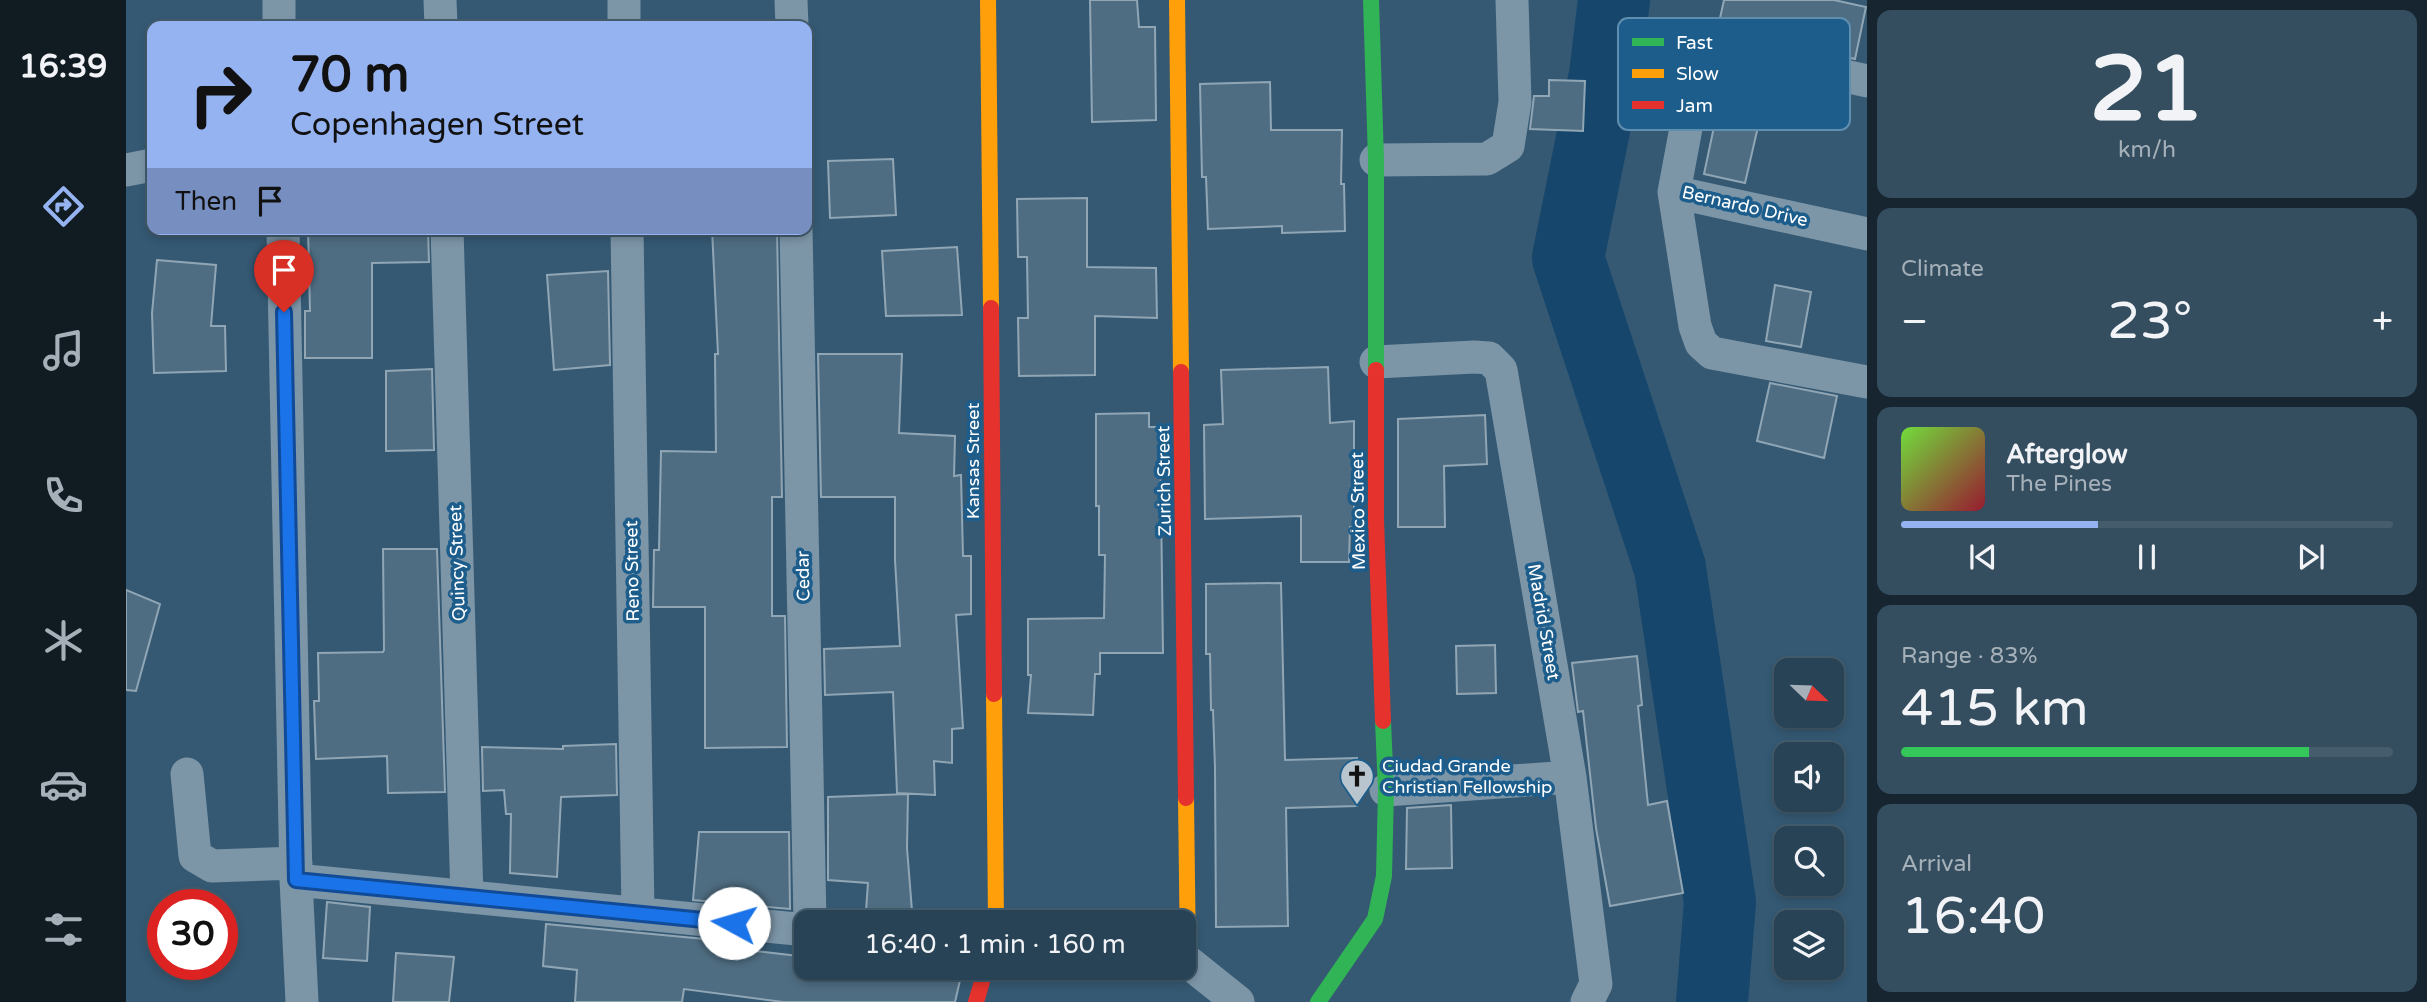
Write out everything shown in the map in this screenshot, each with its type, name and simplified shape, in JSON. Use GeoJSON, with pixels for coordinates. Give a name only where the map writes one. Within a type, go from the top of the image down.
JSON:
{"type":"FeatureCollection","features":[{"type":"Feature","properties":{"kind":"street"},"geometry":{"type":"LineString","coordinates":[[279,0],[279,21]]}},
{"type":"Feature","properties":{"kind":"street"},"geometry":{"type":"LineString","coordinates":[[440,0],[441,21]]}},
{"type":"Feature","properties":{"kind":"street"},"geometry":{"type":"LineString","coordinates":[[624,0],[624,21]]}},
{"type":"Feature","properties":{"kind":"street"},"geometry":{"type":"LineString","coordinates":[[791,0],[792,21]]}},
{"type":"Feature","properties":{"kind":"street","name":"Kansas Street"},"geometry":{"type":"LineString","coordinates":[[988,0],[996,910]]}},
{"type":"Feature","properties":{"kind":"street","name":"Zurich Street"},"geometry":{"type":"LineString","coordinates":[[1177,0],[1186,910]]}},
{"type":"Feature","properties":{"kind":"street","name":"Mexico Street"},"geometry":{"type":"LineString","coordinates":[[1318,1002],[1375,919],[1384,876],[1386,790],[1377,519],[1376,160],[1371,0]]}},
{"type":"Feature","properties":{"kind":"street"},"geometry":{"type":"LineString","coordinates":[[1376,160],[1487,159],[1508,146],[1515,102],[1512,0]]}},
{"type":"Feature","properties":{"kind":"street","name":"Bernardo Drive"},"geometry":{"type":"LineString","coordinates":[[1686,130],[1674,192],[1867,234]]}},
{"type":"Feature","properties":{"kind":"street"},"geometry":{"type":"LineString","coordinates":[[126,170],[147,166]]}},
{"type":"Feature","properties":{"kind":"street"},"geometry":{"type":"LineString","coordinates":[[1674,192],[1695,326],[1702,343],[1712,353],[1867,382]]}},
{"type":"Feature","properties":{"kind":"street"},"geometry":{"type":"LineString","coordinates":[[283,235],[296,872],[302,1002]]}},
{"type":"Feature","properties":{"kind":"street","name":"Quincy Street"},"geometry":{"type":"LineString","coordinates":[[447,235],[467,897]]}},
{"type":"Feature","properties":{"kind":"street","name":"Reno Street"},"geometry":{"type":"LineString","coordinates":[[627,235],[638,914]]}},
{"type":"Feature","properties":{"kind":"street","name":"Cedar"},"geometry":{"type":"LineString","coordinates":[[796,235],[810,910]]}},
{"type":"Feature","properties":{"kind":"street","name":"Madrid Street"},"geometry":{"type":"LineString","coordinates":[[1376,362],[1474,357],[1489,358],[1501,370],[1570,777],[1596,984],[1587,1002]]}},
{"type":"Feature","properties":{"kind":"street"},"geometry":{"type":"LineString","coordinates":[[187,774],[195,856],[212,866],[296,872],[467,897],[794,929]]}},
{"type":"Feature","properties":{"kind":"street"},"geometry":{"type":"LineString","coordinates":[[1386,790],[1570,777]]}},
{"type":"Feature","properties":{"kind":"street"},"geometry":{"type":"LineString","coordinates":[[1196,969],[1238,1002]]}},
{"type":"Feature","properties":{"kind":"street"},"geometry":{"type":"LineString","coordinates":[[976,1002],[982,980]]}},
{"type":"Feature","properties":{"kind":"building"},"geometry":{"type":"Polygon","coordinates":[[[1090,0],[1137,0],[1139,27],[1155,27],[1156,120],[1092,122],[1090,0]]]}},
{"type":"Feature","properties":{"kind":"building"},"geometry":{"type":"Polygon","coordinates":[[[1724,0],[1834,0],[1866,7],[1855,59],[1850,58],[1850,18],[1720,18],[1724,0]]]}},
{"type":"Feature","properties":{"kind":"building"},"geometry":{"type":"Polygon","coordinates":[[[1549,80],[1585,81],[1583,131],[1530,129],[1534,96],[1549,96],[1549,80]]]}},
{"type":"Feature","properties":{"kind":"building"},"geometry":{"type":"Polygon","coordinates":[[[1270,82],[1271,130],[1342,130],[1341,184],[1344,184],[1345,231],[1282,233],[1282,226],[1208,229],[1206,177],[1202,177],[1200,84],[1270,82]]]}},
{"type":"Feature","properties":{"kind":"building"},"geometry":{"type":"Polygon","coordinates":[[[1713,130],[1757,130],[1745,183],[1704,174],[1713,130]]]}},
{"type":"Feature","properties":{"kind":"building"},"geometry":{"type":"Polygon","coordinates":[[[893,159],[896,215],[830,218],[828,161],[893,159]]]}},
{"type":"Feature","properties":{"kind":"building"},"geometry":{"type":"Polygon","coordinates":[[[1087,198],[1087,267],[1156,268],[1157,318],[1095,316],[1095,375],[1019,376],[1018,318],[1028,318],[1027,257],[1018,257],[1017,199],[1087,198]]]}},
{"type":"Feature","properties":{"kind":"building"},"geometry":{"type":"Polygon","coordinates":[[[308,235],[428,235],[429,262],[372,263],[372,358],[305,358],[305,311],[310,311],[308,235]]]}},
{"type":"Feature","properties":{"kind":"building"},"geometry":{"type":"Polygon","coordinates":[[[712,235],[777,235],[782,497],[772,497],[772,616],[785,616],[787,747],[705,748],[705,607],[653,607],[654,550],[659,550],[661,451],[716,452],[715,354],[718,354],[712,235]]]}},
{"type":"Feature","properties":{"kind":"building"},"geometry":{"type":"Polygon","coordinates":[[[957,247],[962,315],[886,316],[882,251],[957,247]]]}},
{"type":"Feature","properties":{"kind":"building"},"geometry":{"type":"Polygon","coordinates":[[[157,260],[216,265],[211,326],[225,326],[226,371],[154,373],[152,313],[157,260]]]}},
{"type":"Feature","properties":{"kind":"building"},"geometry":{"type":"Polygon","coordinates":[[[608,271],[610,365],[554,370],[547,275],[608,271]]]}},
{"type":"Feature","properties":{"kind":"building"},"geometry":{"type":"Polygon","coordinates":[[[1775,285],[1811,292],[1801,347],[1766,341],[1775,285]]]}},
{"type":"Feature","properties":{"kind":"building"},"geometry":{"type":"Polygon","coordinates":[[[818,354],[902,354],[899,433],[955,436],[954,476],[961,475],[963,556],[971,556],[971,614],[956,615],[963,728],[952,729],[952,763],[934,761],[935,795],[897,793],[893,692],[825,695],[824,649],[900,646],[895,560],[895,497],[821,497],[818,354]]]}},
{"type":"Feature","properties":{"kind":"building"},"geometry":{"type":"Polygon","coordinates":[[[1328,367],[1330,423],[1354,421],[1354,527],[1350,527],[1349,562],[1301,562],[1301,516],[1205,519],[1204,425],[1223,424],[1221,370],[1328,367]]]}},
{"type":"Feature","properties":{"kind":"building"},"geometry":{"type":"Polygon","coordinates":[[[432,369],[434,450],[386,451],[386,371],[432,369]]]}},
{"type":"Feature","properties":{"kind":"building"},"geometry":{"type":"Polygon","coordinates":[[[1770,383],[1837,396],[1824,458],[1757,441],[1770,383]]]}},
{"type":"Feature","properties":{"kind":"building"},"geometry":{"type":"Polygon","coordinates":[[[1149,413],[1149,427],[1160,427],[1163,653],[1100,653],[1100,674],[1095,674],[1093,715],[1028,713],[1031,675],[1028,675],[1028,619],[1104,618],[1105,555],[1099,555],[1099,506],[1096,506],[1096,414],[1149,413]]]}},
{"type":"Feature","properties":{"kind":"building"},"geometry":{"type":"Polygon","coordinates":[[[1485,415],[1487,464],[1444,466],[1445,527],[1398,527],[1398,419],[1485,415]]]}},
{"type":"Feature","properties":{"kind":"building"},"geometry":{"type":"Polygon","coordinates":[[[383,549],[437,549],[445,792],[388,793],[387,756],[316,759],[314,701],[319,701],[318,653],[384,650],[383,549]]]}},
{"type":"Feature","properties":{"kind":"building"},"geometry":{"type":"Polygon","coordinates":[[[1281,583],[1285,760],[1357,758],[1357,806],[1286,808],[1288,926],[1216,927],[1215,768],[1210,654],[1206,654],[1206,584],[1281,583]]]}},
{"type":"Feature","properties":{"kind":"building"},"geometry":{"type":"Polygon","coordinates":[[[126,590],[160,604],[136,691],[126,690],[126,590]]]}},
{"type":"Feature","properties":{"kind":"building"},"geometry":{"type":"Polygon","coordinates":[[[1495,645],[1496,693],[1457,694],[1456,646],[1495,645]]]}},
{"type":"Feature","properties":{"kind":"building"},"geometry":{"type":"Polygon","coordinates":[[[1637,656],[1642,705],[1638,706],[1648,805],[1667,801],[1683,893],[1610,906],[1596,828],[1583,711],[1578,712],[1572,663],[1637,656]]]}},
{"type":"Feature","properties":{"kind":"building"},"geometry":{"type":"Polygon","coordinates":[[[616,744],[617,795],[561,797],[557,877],[510,873],[511,814],[506,814],[504,790],[483,791],[482,747],[563,749],[563,746],[616,744]]]}},
{"type":"Feature","properties":{"kind":"building"},"geometry":{"type":"Polygon","coordinates":[[[908,794],[907,848],[912,910],[866,910],[868,883],[828,880],[828,797],[908,794]]]}},
{"type":"Feature","properties":{"kind":"building"},"geometry":{"type":"Polygon","coordinates":[[[1451,805],[1452,868],[1406,869],[1407,808],[1451,805]]]}},
{"type":"Feature","properties":{"kind":"building"},"geometry":{"type":"Polygon","coordinates":[[[699,832],[789,832],[790,909],[693,900],[699,832]]]}},
{"type":"Feature","properties":{"kind":"building"},"geometry":{"type":"Polygon","coordinates":[[[327,902],[370,907],[367,961],[323,958],[327,902]]]}},
{"type":"Feature","properties":{"kind":"building"},"geometry":{"type":"Polygon","coordinates":[[[546,924],[715,940],[714,946],[794,955],[794,980],[960,980],[955,1002],[783,1002],[684,989],[682,1002],[575,1002],[577,970],[543,966],[546,924]]]}},
{"type":"Feature","properties":{"kind":"building"},"geometry":{"type":"Polygon","coordinates":[[[396,953],[454,957],[449,1002],[393,1002],[396,953]]]}},
{"type":"Feature","properties":{"kind":"waterway"},"geometry":{"type":"LineString","coordinates":[[1614,0],[1605,75],[1568,258],[1670,568],[1720,902],[1712,1002]]}},
{"type":"Feature","properties":{"kind":"traffic: fast"},"geometry":{"type":"LineString","coordinates":[[1371,0],[1376,160],[1376,370]]}},
{"type":"Feature","properties":{"kind":"traffic: fast"},"geometry":{"type":"LineString","coordinates":[[1318,1002],[1375,919],[1384,876],[1386,790],[1383,721]]}},
{"type":"Feature","properties":{"kind":"traffic: slow"},"geometry":{"type":"LineString","coordinates":[[988,0],[991,308]]}},
{"type":"Feature","properties":{"kind":"traffic: slow"},"geometry":{"type":"LineString","coordinates":[[1177,0],[1181,372]]}},
{"type":"Feature","properties":{"kind":"traffic: slow"},"geometry":{"type":"LineString","coordinates":[[994,694],[996,910]]}},
{"type":"Feature","properties":{"kind":"traffic: slow"},"geometry":{"type":"LineString","coordinates":[[1186,798],[1187,910]]}},
{"type":"Feature","properties":{"kind":"traffic: jam"},"geometry":{"type":"LineString","coordinates":[[991,308],[994,694]]}},
{"type":"Feature","properties":{"kind":"traffic: jam"},"geometry":{"type":"LineString","coordinates":[[1376,370],[1376,519],[1383,721]]}},
{"type":"Feature","properties":{"kind":"traffic: jam"},"geometry":{"type":"LineString","coordinates":[[1181,372],[1186,798]]}},
{"type":"Feature","properties":{"kind":"traffic: jam"},"geometry":{"type":"LineString","coordinates":[[976,1002],[982,980]]}},
{"type":"Feature","properties":{"kind":"place","name":"Ciudad Grande Christian Fellowship"},"geometry":{"type":"Point","coordinates":[1357,806]}},
{"type":"Feature","properties":{"kind":"route"},"geometry":{"type":"LineString","coordinates":[[284,312],[296,880],[734,923]]}}]}
